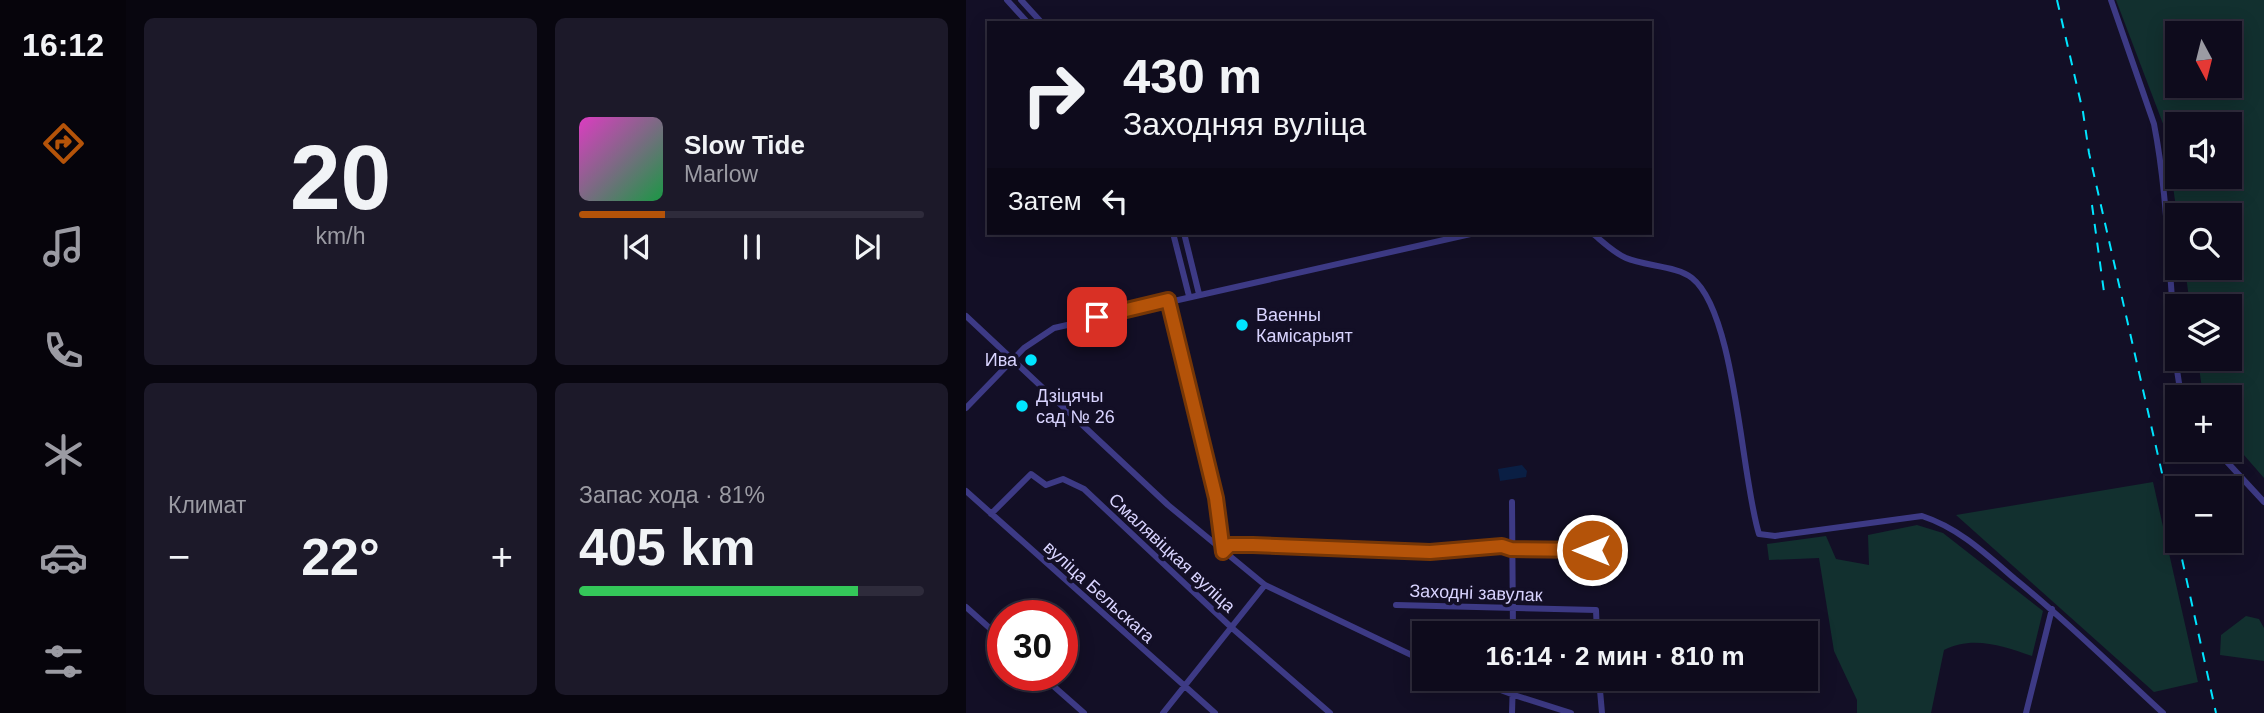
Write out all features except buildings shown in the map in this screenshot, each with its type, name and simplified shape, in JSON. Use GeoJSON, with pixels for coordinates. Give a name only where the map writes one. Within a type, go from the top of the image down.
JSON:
{"type":"FeatureCollection","features":[{"type":"Feature","properties":{"kind":"street"},"geometry":{"type":"LineString","coordinates":[[1007,0],[1026,21]]}},
{"type":"Feature","properties":{"kind":"street"},"geometry":{"type":"LineString","coordinates":[[1021,0],[1040,21]]}},
{"type":"Feature","properties":{"kind":"street"},"geometry":{"type":"LineString","coordinates":[[2110,0],[2157,138],[2180,385]]}},
{"type":"Feature","properties":{"kind":"street"},"geometry":{"type":"LineString","coordinates":[[1174,235],[1189,296]]}},
{"type":"Feature","properties":{"kind":"street"},"geometry":{"type":"LineString","coordinates":[[1184,235],[1199,294]]}},
{"type":"Feature","properties":{"kind":"street"},"geometry":{"type":"LineString","coordinates":[[966,408],[1032,340],[1054,328],[1168,300],[1466,235]]}},
{"type":"Feature","properties":{"kind":"street"},"geometry":{"type":"LineString","coordinates":[[1595,235],[1625,258],[1690,276],[1702,288],[1718,325],[1731,377],[1759,534],[1774,536],[1922,516],[1945,524],[2052,609],[2163,713]]}},
{"type":"Feature","properties":{"kind":"street"},"geometry":{"type":"LineString","coordinates":[[1168,300],[1216,498],[1223,552]]}},
{"type":"Feature","properties":{"kind":"street"},"geometry":{"type":"LineString","coordinates":[[966,316],[1168,505],[1265,585],[1412,655]]}},
{"type":"Feature","properties":{"kind":"street"},"geometry":{"type":"LineString","coordinates":[[2227,462],[2264,502]]}},
{"type":"Feature","properties":{"kind":"street","name":"Смалявіцкая вуліца"},"geometry":{"type":"LineString","coordinates":[[991,514],[1031,474],[1046,485],[1063,479],[1073,482],[1232,628],[1330,713]]}},
{"type":"Feature","properties":{"kind":"street","name":"вуліца Бельскага"},"geometry":{"type":"LineString","coordinates":[[966,491],[1215,713]]}},
{"type":"Feature","properties":{"kind":"street"},"geometry":{"type":"LineString","coordinates":[[1512,502],[1513,621]]}},
{"type":"Feature","properties":{"kind":"street"},"geometry":{"type":"LineString","coordinates":[[1223,552],[1230,545],[1430,552],[1502,546],[1511,549],[1592,550]]}},
{"type":"Feature","properties":{"kind":"street"},"geometry":{"type":"LineString","coordinates":[[1163,713],[1265,585]]}},
{"type":"Feature","properties":{"kind":"street","name":"Заходні завулак"},"geometry":{"type":"LineString","coordinates":[[1396,605],[1596,610],[1596,621]]}},
{"type":"Feature","properties":{"kind":"street"},"geometry":{"type":"LineString","coordinates":[[966,607],[987,626]]}},
{"type":"Feature","properties":{"kind":"street"},"geometry":{"type":"LineString","coordinates":[[2026,713],[2052,609]]}},
{"type":"Feature","properties":{"kind":"street"},"geometry":{"type":"LineString","coordinates":[[1059,691],[1084,713]]}},
{"type":"Feature","properties":{"kind":"street"},"geometry":{"type":"LineString","coordinates":[[1503,691],[1571,713]]}},
{"type":"Feature","properties":{"kind":"street"},"geometry":{"type":"LineString","coordinates":[[1512,713],[1514,691]]}},
{"type":"Feature","properties":{"kind":"street"},"geometry":{"type":"LineString","coordinates":[[1600,691],[1602,713]]}},
{"type":"Feature","properties":{"kind":"green space"},"geometry":{"type":"Polygon","coordinates":[[[2116,0],[2264,0],[2264,478],[2242,453],[2242,385],[2201,385],[2200,371],[2242,371],[2242,294],[2188,294],[2187,280],[2242,280],[2242,203],[2175,203],[2173,189],[2242,189],[2242,112],[2165,112],[2165,129],[2116,0]]]}},
{"type":"Feature","properties":{"kind":"green space"},"geometry":{"type":"Polygon","coordinates":[[[2153,482],[2165,535],[2165,553],[2169,553],[2198,682],[2154,692],[1956,515],[2153,482]]]}},
{"type":"Feature","properties":{"kind":"green space"},"geometry":{"type":"Polygon","coordinates":[[[1917,525],[1943,533],[2043,611],[2032,656],[1988,644],[1966,643],[1955,646],[1944,650],[1931,713],[1857,713],[1857,700],[1834,651],[1819,558],[1769,560],[1767,544],[1826,536],[1836,559],[1869,565],[1868,535],[1917,525]]]}},
{"type":"Feature","properties":{"kind":"green space"},"geometry":{"type":"Polygon","coordinates":[[[2246,616],[2259,619],[2264,628],[2264,661],[2220,655],[2221,635],[2246,616]]]}},
{"type":"Feature","properties":{"kind":"water"},"geometry":{"type":"Polygon","coordinates":[[[1522,465],[1527,471],[1526,477],[1500,481],[1498,469],[1522,465]]]}},
{"type":"Feature","properties":{"kind":"railway"},"geometry":{"type":"LineString","coordinates":[[2057,0],[2165,486]]}},
{"type":"Feature","properties":{"kind":"railway"},"geometry":{"type":"LineString","coordinates":[[2092,205],[2104,292]]}},
{"type":"Feature","properties":{"kind":"railway"},"geometry":{"type":"LineString","coordinates":[[2181,553],[2216,713]]}},
{"type":"Feature","properties":{"kind":"place","name":"Ваенны Камісарыят"},"geometry":{"type":"Point","coordinates":[1242,325]}},
{"type":"Feature","properties":{"kind":"place","name":"Ива"},"geometry":{"type":"Point","coordinates":[1031,360]}},
{"type":"Feature","properties":{"kind":"place","name":"Дзіцячы сад № 26"},"geometry":{"type":"Point","coordinates":[1022,406]}},
{"type":"Feature","properties":{"kind":"route"},"geometry":{"type":"LineString","coordinates":[[1097,317],[1168,300],[1216,498],[1223,552],[1230,545],[1293,545],[1430,552],[1502,546],[1511,549],[1592,550]]}}]}
